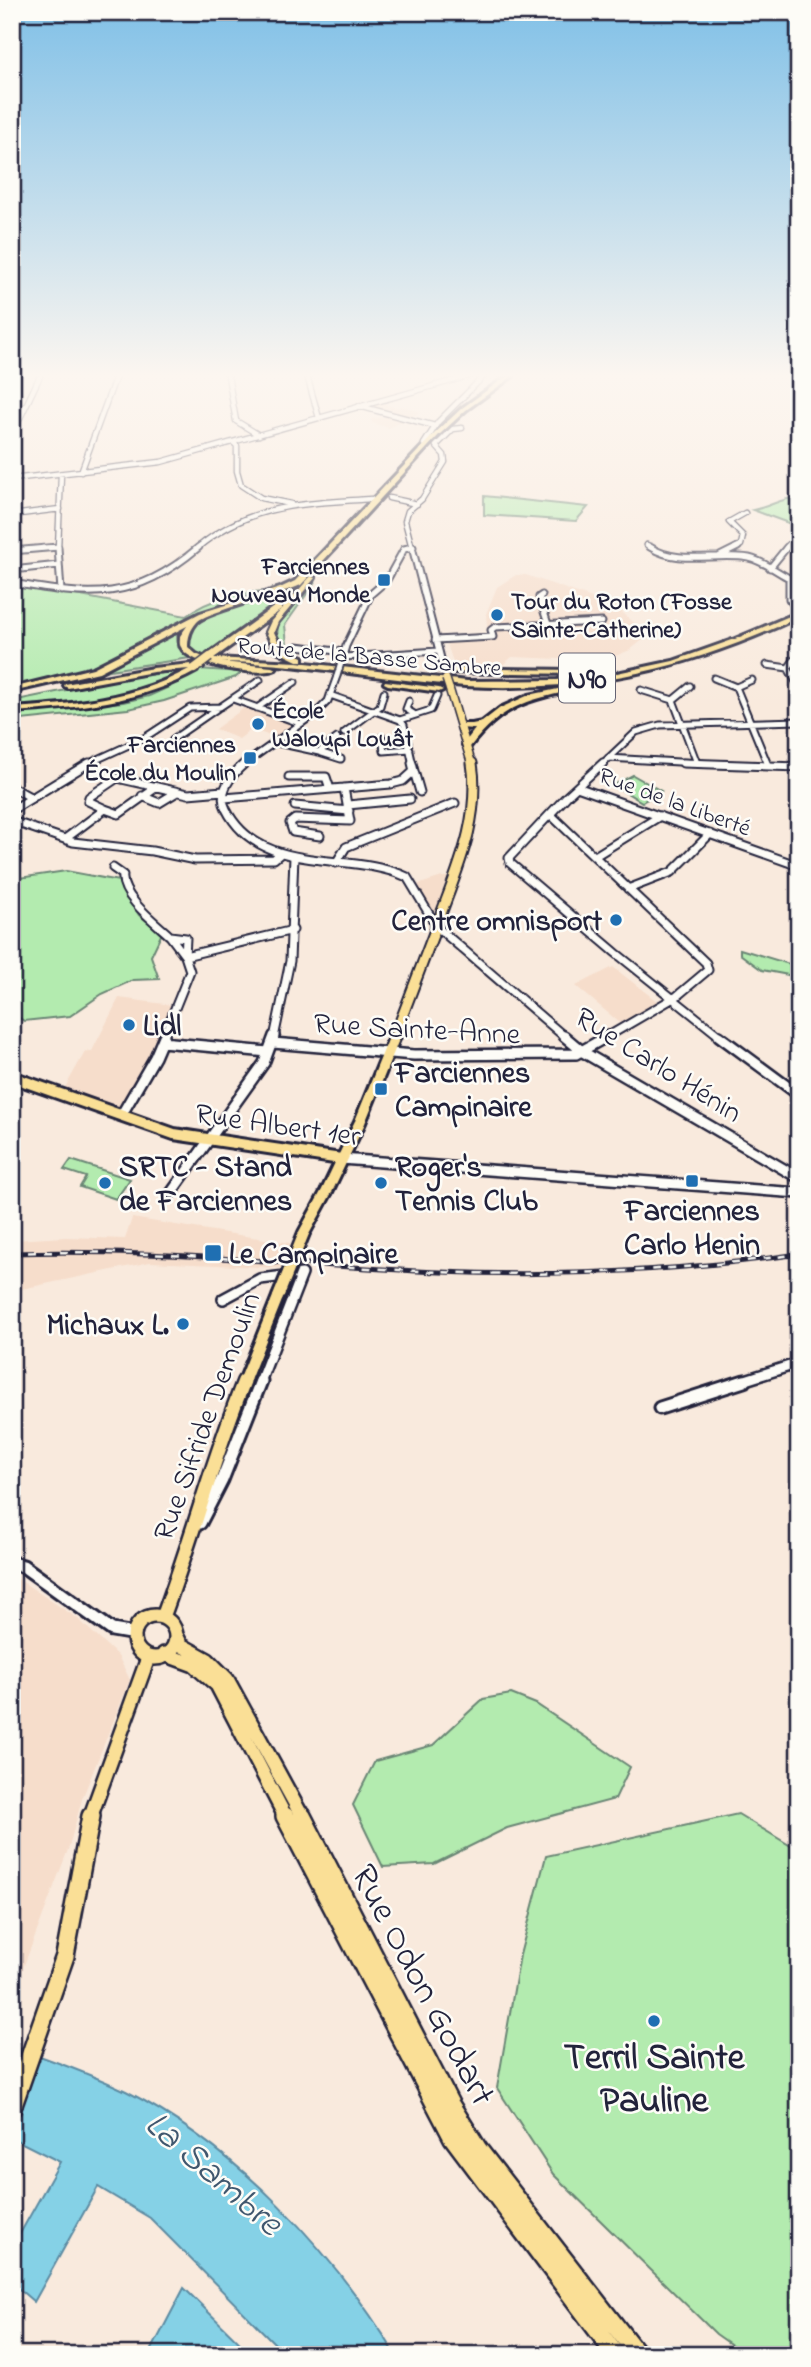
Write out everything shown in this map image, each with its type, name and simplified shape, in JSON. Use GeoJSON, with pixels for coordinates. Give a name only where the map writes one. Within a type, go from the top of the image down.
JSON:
{"type":"FeatureCollection","features":[{"type":"Feature","properties":{"kind":"highway"},"geometry":{"type":"LineString","coordinates":[[328,668],[289,655],[278,648],[271,636],[275,621],[390,486]]}},
{"type":"Feature","properties":{"kind":"highway"},"geometry":{"type":"LineString","coordinates":[[213,660],[267,617],[312,575],[394,486]]}},
{"type":"Feature","properties":{"kind":"highway"},"geometry":{"type":"LineString","coordinates":[[12,693],[96,670],[203,615],[283,590],[312,575]]}},
{"type":"Feature","properties":{"kind":"highway"},"geometry":{"type":"LineString","coordinates":[[203,615],[189,627],[184,637],[186,648],[198,658],[239,669],[312,669]]}},
{"type":"Feature","properties":{"kind":"highway","name":"Route de la Basse Sambre"},"geometry":{"type":"LineString","coordinates":[[213,660],[440,682],[516,684],[587,678],[658,666],[749,637],[798,615]]}},
{"type":"Feature","properties":{"kind":"highway","name":"Route de la Basse Sambre"},"geometry":{"type":"LineString","coordinates":[[12,693],[196,665],[213,660],[283,662],[438,685],[504,687],[617,680],[702,660],[798,615]]}},
{"type":"Feature","properties":{"kind":"highway"},"geometry":{"type":"LineString","coordinates":[[12,710],[139,695],[166,685],[196,665]]}},
{"type":"Feature","properties":{"kind":"highway"},"geometry":{"type":"LineString","coordinates":[[362,674],[603,673],[658,666]]}},
{"type":"Feature","properties":{"kind":"highway"},"geometry":{"type":"LineString","coordinates":[[362,674],[397,685],[450,689]]}},
{"type":"Feature","properties":{"kind":"highway"},"geometry":{"type":"LineString","coordinates":[[467,745],[482,724],[500,709],[525,698],[617,680]]}},
{"type":"Feature","properties":{"kind":"highway"},"geometry":{"type":"LineString","coordinates":[[461,726],[482,724]]}},
{"type":"Feature","properties":{"kind":"main road","name":"Rue Sifride Demoulin"},"geometry":{"type":"LineString","coordinates":[[163,1616],[193,1536],[226,1429],[278,1297],[304,1233],[360,1122],[462,858],[474,812],[476,788],[467,745],[445,675]]}},
{"type":"Feature","properties":{"kind":"main road","name":"Rue Albert 1er"},"geometry":{"type":"LineString","coordinates":[[12,1077],[174,1134],[341,1160]]}},
{"type":"Feature","properties":{"kind":"main road"},"geometry":{"type":"LineString","coordinates":[[163,1616],[173,1624],[176,1635],[170,1649],[156,1656],[138,1652],[135,1634],[147,1618],[163,1616]]}},
{"type":"Feature","properties":{"kind":"main road","name":"Rue Odon Godart"},"geometry":{"type":"LineString","coordinates":[[176,1635],[181,1645],[208,1660],[228,1679],[309,1829],[450,2104],[478,2149],[638,2355]]}},
{"type":"Feature","properties":{"kind":"main road"},"geometry":{"type":"LineString","coordinates":[[12,2108],[65,1956],[89,1821],[156,1656]]}},
{"type":"Feature","properties":{"kind":"main road","name":"Rue Odon Godart"},"geometry":{"type":"LineString","coordinates":[[156,1656],[188,1660],[204,1669],[217,1685],[453,2138],[616,2355]]}},
{"type":"Feature","properties":{"kind":"street"},"geometry":{"type":"LineString","coordinates":[[61,486],[58,547],[61,591]]}},
{"type":"Feature","properties":{"kind":"street"},"geometry":{"type":"LineString","coordinates":[[245,486],[279,506]]}},
{"type":"Feature","properties":{"kind":"street"},"geometry":{"type":"LineString","coordinates":[[431,486],[408,511],[405,521],[445,675]]}},
{"type":"Feature","properties":{"kind":"street"},"geometry":{"type":"LineString","coordinates":[[389,498],[417,504]]}},
{"type":"Feature","properties":{"kind":"street"},"geometry":{"type":"LineString","coordinates":[[12,583],[61,591],[109,591],[151,580],[166,573],[232,523],[279,506],[371,499]]}},
{"type":"Feature","properties":{"kind":"street"},"geometry":{"type":"LineString","coordinates":[[12,515],[61,509]]}},
{"type":"Feature","properties":{"kind":"street"},"geometry":{"type":"LineString","coordinates":[[718,557],[741,545],[743,536],[729,522],[745,513]]}},
{"type":"Feature","properties":{"kind":"street"},"geometry":{"type":"LineString","coordinates":[[770,568],[792,541]]}},
{"type":"Feature","properties":{"kind":"street"},"geometry":{"type":"LineString","coordinates":[[647,545],[654,551],[679,555],[747,558],[770,568],[789,578],[789,599],[798,615]]}},
{"type":"Feature","properties":{"kind":"street"},"geometry":{"type":"LineString","coordinates":[[12,551],[58,547]]}},
{"type":"Feature","properties":{"kind":"street"},"geometry":{"type":"LineString","coordinates":[[12,821],[65,839],[152,850],[203,861],[274,859],[280,854],[262,847],[244,834],[227,815],[224,794],[233,771],[327,702],[371,594],[387,580],[404,549],[413,547]]}},
{"type":"Feature","properties":{"kind":"street"},"geometry":{"type":"LineString","coordinates":[[12,570],[59,565]]}},
{"type":"Feature","properties":{"kind":"street"},"geometry":{"type":"LineString","coordinates":[[790,587],[799,586]]}},
{"type":"Feature","properties":{"kind":"street"},"geometry":{"type":"LineString","coordinates":[[542,595],[539,597],[548,624]]}},
{"type":"Feature","properties":{"kind":"street"},"geometry":{"type":"LineString","coordinates":[[435,639],[493,637],[491,630],[495,627],[602,622]]}},
{"type":"Feature","properties":{"kind":"street"},"geometry":{"type":"LineString","coordinates":[[297,646],[343,658],[438,650]]}},
{"type":"Feature","properties":{"kind":"street"},"geometry":{"type":"LineString","coordinates":[[788,668],[795,659]]}},
{"type":"Feature","properties":{"kind":"street"},"geometry":{"type":"LineString","coordinates":[[767,665],[788,668]]}},
{"type":"Feature","properties":{"kind":"street"},"geometry":{"type":"LineString","coordinates":[[788,668],[799,687]]}},
{"type":"Feature","properties":{"kind":"street"},"geometry":{"type":"LineString","coordinates":[[714,678],[736,687],[752,680]]}},
{"type":"Feature","properties":{"kind":"street"},"geometry":{"type":"LineString","coordinates":[[173,739],[260,680]]}},
{"type":"Feature","properties":{"kind":"street"},"geometry":{"type":"LineString","coordinates":[[257,708],[295,682]]}},
{"type":"Feature","properties":{"kind":"street"},"geometry":{"type":"LineString","coordinates":[[673,700],[690,686]]}},
{"type":"Feature","properties":{"kind":"street"},"geometry":{"type":"LineString","coordinates":[[736,687],[768,765]]}},
{"type":"Feature","properties":{"kind":"street"},"geometry":{"type":"LineString","coordinates":[[641,690],[673,700]]}},
{"type":"Feature","properties":{"kind":"street"},"geometry":{"type":"LineString","coordinates":[[344,733],[380,706],[383,692]]}},
{"type":"Feature","properties":{"kind":"street"},"geometry":{"type":"LineString","coordinates":[[330,695],[376,709],[400,720],[404,725],[420,792]]}},
{"type":"Feature","properties":{"kind":"street"},"geometry":{"type":"LineString","coordinates":[[400,720],[431,710],[437,696]]}},
{"type":"Feature","properties":{"kind":"street"},"geometry":{"type":"LineString","coordinates":[[233,699],[299,723]]}},
{"type":"Feature","properties":{"kind":"street"},"geometry":{"type":"LineString","coordinates":[[673,700],[696,763]]}},
{"type":"Feature","properties":{"kind":"street"},"geometry":{"type":"LineString","coordinates":[[409,701],[406,709],[414,715]]}},
{"type":"Feature","properties":{"kind":"street"},"geometry":{"type":"LineString","coordinates":[[13,810],[86,764],[144,737],[190,708],[219,708]]}},
{"type":"Feature","properties":{"kind":"street"},"geometry":{"type":"LineString","coordinates":[[799,721],[660,725],[640,730],[628,738],[550,814],[513,853],[510,863],[609,950],[799,1096]]}},
{"type":"Feature","properties":{"kind":"street"},"geometry":{"type":"LineString","coordinates":[[382,737],[385,755],[410,749]]}},
{"type":"Feature","properties":{"kind":"street"},"geometry":{"type":"LineString","coordinates":[[319,752],[337,738]]}},
{"type":"Feature","properties":{"kind":"street"},"geometry":{"type":"LineString","coordinates":[[274,743],[341,759]]}},
{"type":"Feature","properties":{"kind":"street"},"geometry":{"type":"LineString","coordinates":[[608,758],[799,767]]}},
{"type":"Feature","properties":{"kind":"street"},"geometry":{"type":"LineString","coordinates":[[130,819],[88,801],[89,797],[117,778],[196,795],[391,784],[403,781],[414,771]]}},
{"type":"Feature","properties":{"kind":"street"},"geometry":{"type":"LineString","coordinates":[[289,777],[326,777],[330,789]]}},
{"type":"Feature","properties":{"kind":"street"},"geometry":{"type":"LineString","coordinates":[[12,787],[32,798]]}},
{"type":"Feature","properties":{"kind":"street"},"geometry":{"type":"LineString","coordinates":[[119,814],[156,787]]}},
{"type":"Feature","properties":{"kind":"street","name":"Rue de la Liberté"},"geometry":{"type":"LineString","coordinates":[[577,787],[799,866]]}},
{"type":"Feature","properties":{"kind":"street"},"geometry":{"type":"LineString","coordinates":[[320,835],[297,834],[290,830],[290,823],[295,819],[344,822],[351,818],[344,788]]}},
{"type":"Feature","properties":{"kind":"street"},"geometry":{"type":"LineString","coordinates":[[142,796],[158,805],[177,792]]}},
{"type":"Feature","properties":{"kind":"street"},"geometry":{"type":"LineString","coordinates":[[295,806],[348,808],[411,799]]}},
{"type":"Feature","properties":{"kind":"street"},"geometry":{"type":"LineString","coordinates":[[336,863],[346,847],[455,803]]}},
{"type":"Feature","properties":{"kind":"street"},"geometry":{"type":"LineString","coordinates":[[65,839],[105,808]]}},
{"type":"Feature","properties":{"kind":"street"},"geometry":{"type":"LineString","coordinates":[[550,814],[628,889],[672,872],[710,834]]}},
{"type":"Feature","properties":{"kind":"street"},"geometry":{"type":"LineString","coordinates":[[595,856],[660,816]]}},
{"type":"Feature","properties":{"kind":"street","name":"Rue Carlo Hénin"},"geometry":{"type":"LineString","coordinates":[[280,854],[386,870],[407,877],[437,927],[583,1052],[799,1178]]}},
{"type":"Feature","properties":{"kind":"street"},"geometry":{"type":"LineString","coordinates":[[171,1193],[273,1043],[290,961],[294,856]]}},
{"type":"Feature","properties":{"kind":"street"},"geometry":{"type":"LineString","coordinates":[[113,868],[123,875],[122,881],[136,905],[170,936],[186,938],[184,957],[190,971],[162,1042],[122,1114]]}},
{"type":"Feature","properties":{"kind":"street","name":"Rue Sainte-Anne"},"geometry":{"type":"LineString","coordinates":[[273,1043],[387,1054],[541,1056],[583,1052],[687,989],[709,967],[628,889]]}},
{"type":"Feature","properties":{"kind":"street"},"geometry":{"type":"LineString","coordinates":[[184,957],[293,930]]}},
{"type":"Feature","properties":{"kind":"street"},"geometry":{"type":"LineString","coordinates":[[162,1042],[268,1052]]}},
{"type":"Feature","properties":{"kind":"street","name":"Rue Albert 1er"},"geometry":{"type":"LineString","coordinates":[[341,1160],[799,1193]]}},
{"type":"Feature","properties":{"kind":"street"},"geometry":{"type":"LineString","coordinates":[[193,1536],[222,1480],[302,1274],[276,1273],[261,1278],[223,1299]]}},
{"type":"Feature","properties":{"kind":"street"},"geometry":{"type":"LineString","coordinates":[[660,1408],[799,1363]]}},
{"type":"Feature","properties":{"kind":"street"},"geometry":{"type":"LineString","coordinates":[[12,1563],[23,1566],[112,1630],[135,1634]]}},
{"type":"Feature","properties":{"kind":"shaded area"},"geometry":{"type":"Polygon","coordinates":[[[516,575],[526,575],[615,606],[638,626],[644,639],[630,650],[613,657],[586,660],[512,657],[499,668],[455,668],[445,638],[488,636],[486,614],[497,587],[516,575]]]}},
{"type":"Feature","properties":{"kind":"shaded area","name":"École Waloupi Louât"},"geometry":{"type":"Polygon","coordinates":[[[247,706],[293,724],[275,738],[252,729],[239,739],[215,729],[247,706]]]}},
{"type":"Feature","properties":{"kind":"shaded area"},"geometry":{"type":"Polygon","coordinates":[[[448,877],[435,912],[432,912],[417,885],[448,877]]]}},
{"type":"Feature","properties":{"kind":"shaded area"},"geometry":{"type":"Polygon","coordinates":[[[613,967],[658,1002],[620,1023],[576,986],[613,967]]]}},
{"type":"Feature","properties":{"kind":"shaded area"},"geometry":{"type":"Polygon","coordinates":[[[119,998],[172,1005],[153,1058],[123,1106],[117,1108],[63,1091],[85,1052],[92,1051],[119,998]]]}},
{"type":"Feature","properties":{"kind":"shaded area"},"geometry":{"type":"Polygon","coordinates":[[[132,1218],[290,1243],[281,1268],[150,1262],[12,1291],[12,1240],[66,1237],[125,1239],[132,1218]]]}},
{"type":"Feature","properties":{"kind":"shaded area"},"geometry":{"type":"Polygon","coordinates":[[[12,1575],[77,1618],[118,1656],[130,1680],[82,1799],[69,1847],[12,1997],[12,1575]]]}},
{"type":"Feature","properties":{"kind":"green space"},"geometry":{"type":"Polygon","coordinates":[[[484,496],[588,507],[576,521],[484,515],[484,496]]]}},
{"type":"Feature","properties":{"kind":"green space"},"geometry":{"type":"Polygon","coordinates":[[[799,497],[799,527],[753,510],[787,499],[799,497]]]}},
{"type":"Feature","properties":{"kind":"green space"},"geometry":{"type":"Polygon","coordinates":[[[316,581],[285,625],[287,644],[300,655],[283,648],[277,640],[278,624],[316,581]]]}},
{"type":"Feature","properties":{"kind":"green space"},"geometry":{"type":"Polygon","coordinates":[[[12,583],[186,616],[205,604],[227,597],[271,591],[200,613],[159,632],[120,656],[68,675],[12,687],[12,583]]]}},
{"type":"Feature","properties":{"kind":"green space"},"geometry":{"type":"Polygon","coordinates":[[[296,588],[204,657],[194,654],[186,641],[200,618],[234,604],[296,588]]]}},
{"type":"Feature","properties":{"kind":"green space"},"geometry":{"type":"Polygon","coordinates":[[[170,635],[177,635],[178,647],[190,658],[103,671],[170,635]]]}},
{"type":"Feature","properties":{"kind":"green space"},"geometry":{"type":"Polygon","coordinates":[[[199,669],[242,672],[236,677],[164,701],[128,709],[12,721],[12,713],[123,702],[149,696],[199,669]]]}},
{"type":"Feature","properties":{"kind":"green space"},"geometry":{"type":"Polygon","coordinates":[[[185,670],[123,695],[12,708],[12,701],[120,679],[185,670]]]}},
{"type":"Feature","properties":{"kind":"green space"},"geometry":{"type":"Polygon","coordinates":[[[633,775],[661,791],[642,802],[614,785],[633,775]]]}},
{"type":"Feature","properties":{"kind":"green space"},"geometry":{"type":"Polygon","coordinates":[[[66,871],[119,881],[139,915],[162,933],[151,956],[159,979],[133,980],[102,994],[70,1016],[24,1021],[12,1013],[12,879],[66,871]]]}},
{"type":"Feature","properties":{"kind":"green space"},"geometry":{"type":"Polygon","coordinates":[[[740,949],[799,967],[799,977],[762,970],[740,954],[740,949]]]}},
{"type":"Feature","properties":{"kind":"green space","name":"SRTC - Stand de Farciennes"},"geometry":{"type":"Polygon","coordinates":[[[71,1160],[130,1179],[116,1199],[80,1187],[86,1177],[64,1170],[71,1160]]]}},
{"type":"Feature","properties":{"kind":"green space"},"geometry":{"type":"Polygon","coordinates":[[[511,1694],[536,1704],[630,1767],[615,1799],[507,1828],[434,1864],[383,1867],[353,1805],[375,1761],[433,1745],[483,1699],[511,1694]]]}},
{"type":"Feature","properties":{"kind":"green space","name":"Terril Sainte Pauline"},"geometry":{"type":"Polygon","coordinates":[[[738,1814],[799,1851],[799,2355],[746,2355],[716,2334],[553,2174],[497,2088],[520,1955],[546,1856],[738,1814]]]}},
{"type":"Feature","properties":{"kind":"water","name":"La Sambre"},"geometry":{"type":"Polygon","coordinates":[[[12,2046],[126,2091],[167,2114],[206,2141],[278,2205],[311,2240],[342,2277],[396,2355],[286,2355],[150,2218],[98,2187],[34,2302],[12,2283],[12,2248],[60,2162],[12,2138],[12,2046]]]}},
{"type":"Feature","properties":{"kind":"water"},"geometry":{"type":"Polygon","coordinates":[[[184,2288],[252,2355],[149,2355],[184,2288]]]}},
{"type":"Feature","properties":{"kind":"railway"},"geometry":{"type":"LineString","coordinates":[[12,1253],[119,1253],[440,1272],[530,1274],[710,1265],[799,1254]]}},
{"type":"Feature","properties":{"kind":"place","name":"Farciennes Nouveau Monde"},"geometry":{"type":"Point","coordinates":[384,580]}},
{"type":"Feature","properties":{"kind":"place","name":"Tour du Roton (Fosse Sainte-Catherine)"},"geometry":{"type":"Point","coordinates":[497,615]}},
{"type":"Feature","properties":{"kind":"place","name":"École Waloupi Louât"},"geometry":{"type":"Point","coordinates":[258,724]}},
{"type":"Feature","properties":{"kind":"place","name":"Farciennes École du Moulin"},"geometry":{"type":"Point","coordinates":[250,758]}},
{"type":"Feature","properties":{"kind":"place","name":"Centre omnisport"},"geometry":{"type":"Point","coordinates":[616,920]}},
{"type":"Feature","properties":{"kind":"place","name":"Lidl"},"geometry":{"type":"Point","coordinates":[129,1025]}},
{"type":"Feature","properties":{"kind":"place","name":"Farciennes Campinaire"},"geometry":{"type":"Point","coordinates":[381,1089]}},
{"type":"Feature","properties":{"kind":"place","name":"Farciennes Carlo Henin"},"geometry":{"type":"Point","coordinates":[692,1181]}},
{"type":"Feature","properties":{"kind":"place","name":"SRTC - Stand de Farciennes"},"geometry":{"type":"Point","coordinates":[105,1183]}},
{"type":"Feature","properties":{"kind":"place","name":"Roger's Tennis Club"},"geometry":{"type":"Point","coordinates":[381,1183]}},
{"type":"Feature","properties":{"kind":"place","name":"Le Campinaire"},"geometry":{"type":"Point","coordinates":[213,1253]}},
{"type":"Feature","properties":{"kind":"place","name":"Michaux L."},"geometry":{"type":"Point","coordinates":[183,1324]}},
{"type":"Feature","properties":{"kind":"place","name":"Terril Sainte Pauline"},"geometry":{"type":"Point","coordinates":[654,2021]}}]}
